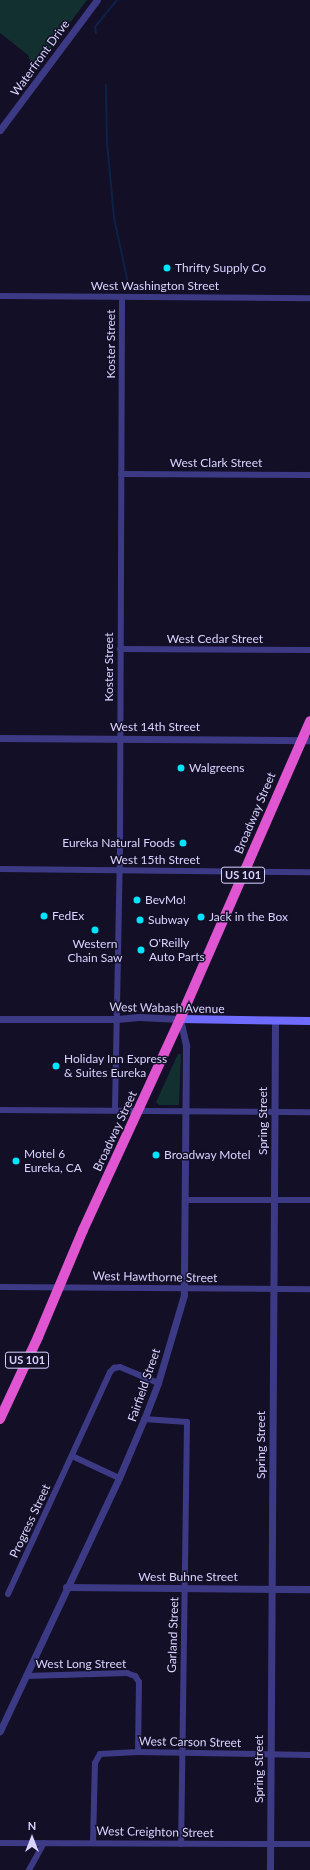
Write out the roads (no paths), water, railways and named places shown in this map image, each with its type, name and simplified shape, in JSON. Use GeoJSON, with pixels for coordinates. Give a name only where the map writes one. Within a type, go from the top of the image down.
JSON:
{"type":"FeatureCollection","features":[{"type":"Feature","properties":{"kind":"highway","name":"Broadway Street"},"geometry":{"type":"LineString","coordinates":[[0,1419],[83,1230],[180,1019],[244,872],[306,740],[310,721]]}},
{"type":"Feature","properties":{"kind":"main road","name":"West Wabash Avenue"},"geometry":{"type":"LineString","coordinates":[[180,1019],[310,1021]]}},
{"type":"Feature","properties":{"kind":"street","name":"Waterfront Drive"},"geometry":{"type":"LineString","coordinates":[[0,130],[97,0]]}},
{"type":"Feature","properties":{"kind":"street","name":"West Washington Street"},"geometry":{"type":"LineString","coordinates":[[0,296],[310,298]]}},
{"type":"Feature","properties":{"kind":"street","name":"Koster Street"},"geometry":{"type":"LineString","coordinates":[[115,1110],[120,738],[122,297]]}},
{"type":"Feature","properties":{"kind":"street","name":"West Clark Street"},"geometry":{"type":"LineString","coordinates":[[121,474],[310,475]]}},
{"type":"Feature","properties":{"kind":"street","name":"West Cedar Street"},"geometry":{"type":"LineString","coordinates":[[120,650],[310,650]]}},
{"type":"Feature","properties":{"kind":"street","name":"West 14th Street"},"geometry":{"type":"LineString","coordinates":[[0,738],[306,740]]}},
{"type":"Feature","properties":{"kind":"street","name":"West 15th Street"},"geometry":{"type":"LineString","coordinates":[[0,869],[310,872]]}},
{"type":"Feature","properties":{"kind":"street","name":"West Wabash Avenue"},"geometry":{"type":"LineString","coordinates":[[0,1018],[117,1019],[139,1017],[180,1019]]}},
{"type":"Feature","properties":{"kind":"street","name":"Fairfield Street"},"geometry":{"type":"LineString","coordinates":[[0,1731],[66,1587],[119,1478],[144,1419],[158,1383],[185,1289],[186,1046],[180,1019]]}},
{"type":"Feature","properties":{"kind":"street","name":"Spring Street"},"geometry":{"type":"LineString","coordinates":[[270,1870],[275,1020]]}},
{"type":"Feature","properties":{"kind":"street"},"geometry":{"type":"LineString","coordinates":[[0,1110],[310,1112]]}},
{"type":"Feature","properties":{"kind":"street"},"geometry":{"type":"LineString","coordinates":[[185,1200],[310,1200]]}},
{"type":"Feature","properties":{"kind":"street","name":"West Hawthorne Street"},"geometry":{"type":"LineString","coordinates":[[0,1287],[310,1289]]}},
{"type":"Feature","properties":{"kind":"street","name":"Progress Street"},"geometry":{"type":"LineString","coordinates":[[8,1594],[114,1368],[120,1367],[158,1383]]}},
{"type":"Feature","properties":{"kind":"street","name":"Garland Street"},"geometry":{"type":"LineString","coordinates":[[144,1419],[187,1422],[180,1844]]}},
{"type":"Feature","properties":{"kind":"street"},"geometry":{"type":"LineString","coordinates":[[72,1456],[119,1478]]}},
{"type":"Feature","properties":{"kind":"street","name":"West Buhne Street"},"geometry":{"type":"LineString","coordinates":[[66,1587],[310,1589]]}},
{"type":"Feature","properties":{"kind":"street","name":"West Long Street"},"geometry":{"type":"LineString","coordinates":[[26,1676],[127,1673],[135,1676],[140,1682],[138,1752]]}},
{"type":"Feature","properties":{"kind":"street","name":"West Carson Street"},"geometry":{"type":"LineString","coordinates":[[93,1843],[96,1758],[100,1754],[105,1752],[138,1752],[310,1755]]}},
{"type":"Feature","properties":{"kind":"street","name":"West Creighton Street"},"geometry":{"type":"LineString","coordinates":[[0,1842],[310,1844]]}},
{"type":"Feature","properties":{"kind":"street"},"geometry":{"type":"LineString","coordinates":[[29,1870],[44,1843]]}},
{"type":"Feature","properties":{"kind":"waterway"},"geometry":{"type":"LineString","coordinates":[[96,33],[95,27],[117,0]]}},
{"type":"Feature","properties":{"kind":"waterway"},"geometry":{"type":"LineString","coordinates":[[106,85],[107,142],[114,218],[128,283]]}},
{"type":"Feature","properties":{"kind":"place","name":"Thrifty Supply Co"},"geometry":{"type":"Point","coordinates":[167,268]}},
{"type":"Feature","properties":{"kind":"place","name":"Walgreens"},"geometry":{"type":"Point","coordinates":[181,768]}},
{"type":"Feature","properties":{"kind":"place","name":"Eureka Natural Foods"},"geometry":{"type":"Point","coordinates":[183,843]}},
{"type":"Feature","properties":{"kind":"place","name":"BevMo!"},"geometry":{"type":"Point","coordinates":[137,900]}},
{"type":"Feature","properties":{"kind":"place","name":"FedEx"},"geometry":{"type":"Point","coordinates":[44,916]}},
{"type":"Feature","properties":{"kind":"place","name":"Jack in the Box"},"geometry":{"type":"Point","coordinates":[201,917]}},
{"type":"Feature","properties":{"kind":"place","name":"Subway"},"geometry":{"type":"Point","coordinates":[140,920]}},
{"type":"Feature","properties":{"kind":"place","name":"Western Chain Saw"},"geometry":{"type":"Point","coordinates":[95,930]}},
{"type":"Feature","properties":{"kind":"place","name":"O'Reilly Auto Parts"},"geometry":{"type":"Point","coordinates":[141,950]}},
{"type":"Feature","properties":{"kind":"place","name":"Holiday Inn Express & Suites Eureka"},"geometry":{"type":"Point","coordinates":[56,1066]}},
{"type":"Feature","properties":{"kind":"place","name":"Broadway Motel"},"geometry":{"type":"Point","coordinates":[156,1155]}},
{"type":"Feature","properties":{"kind":"place","name":"Motel 6 Eureka, CA"},"geometry":{"type":"Point","coordinates":[16,1161]}}]}
